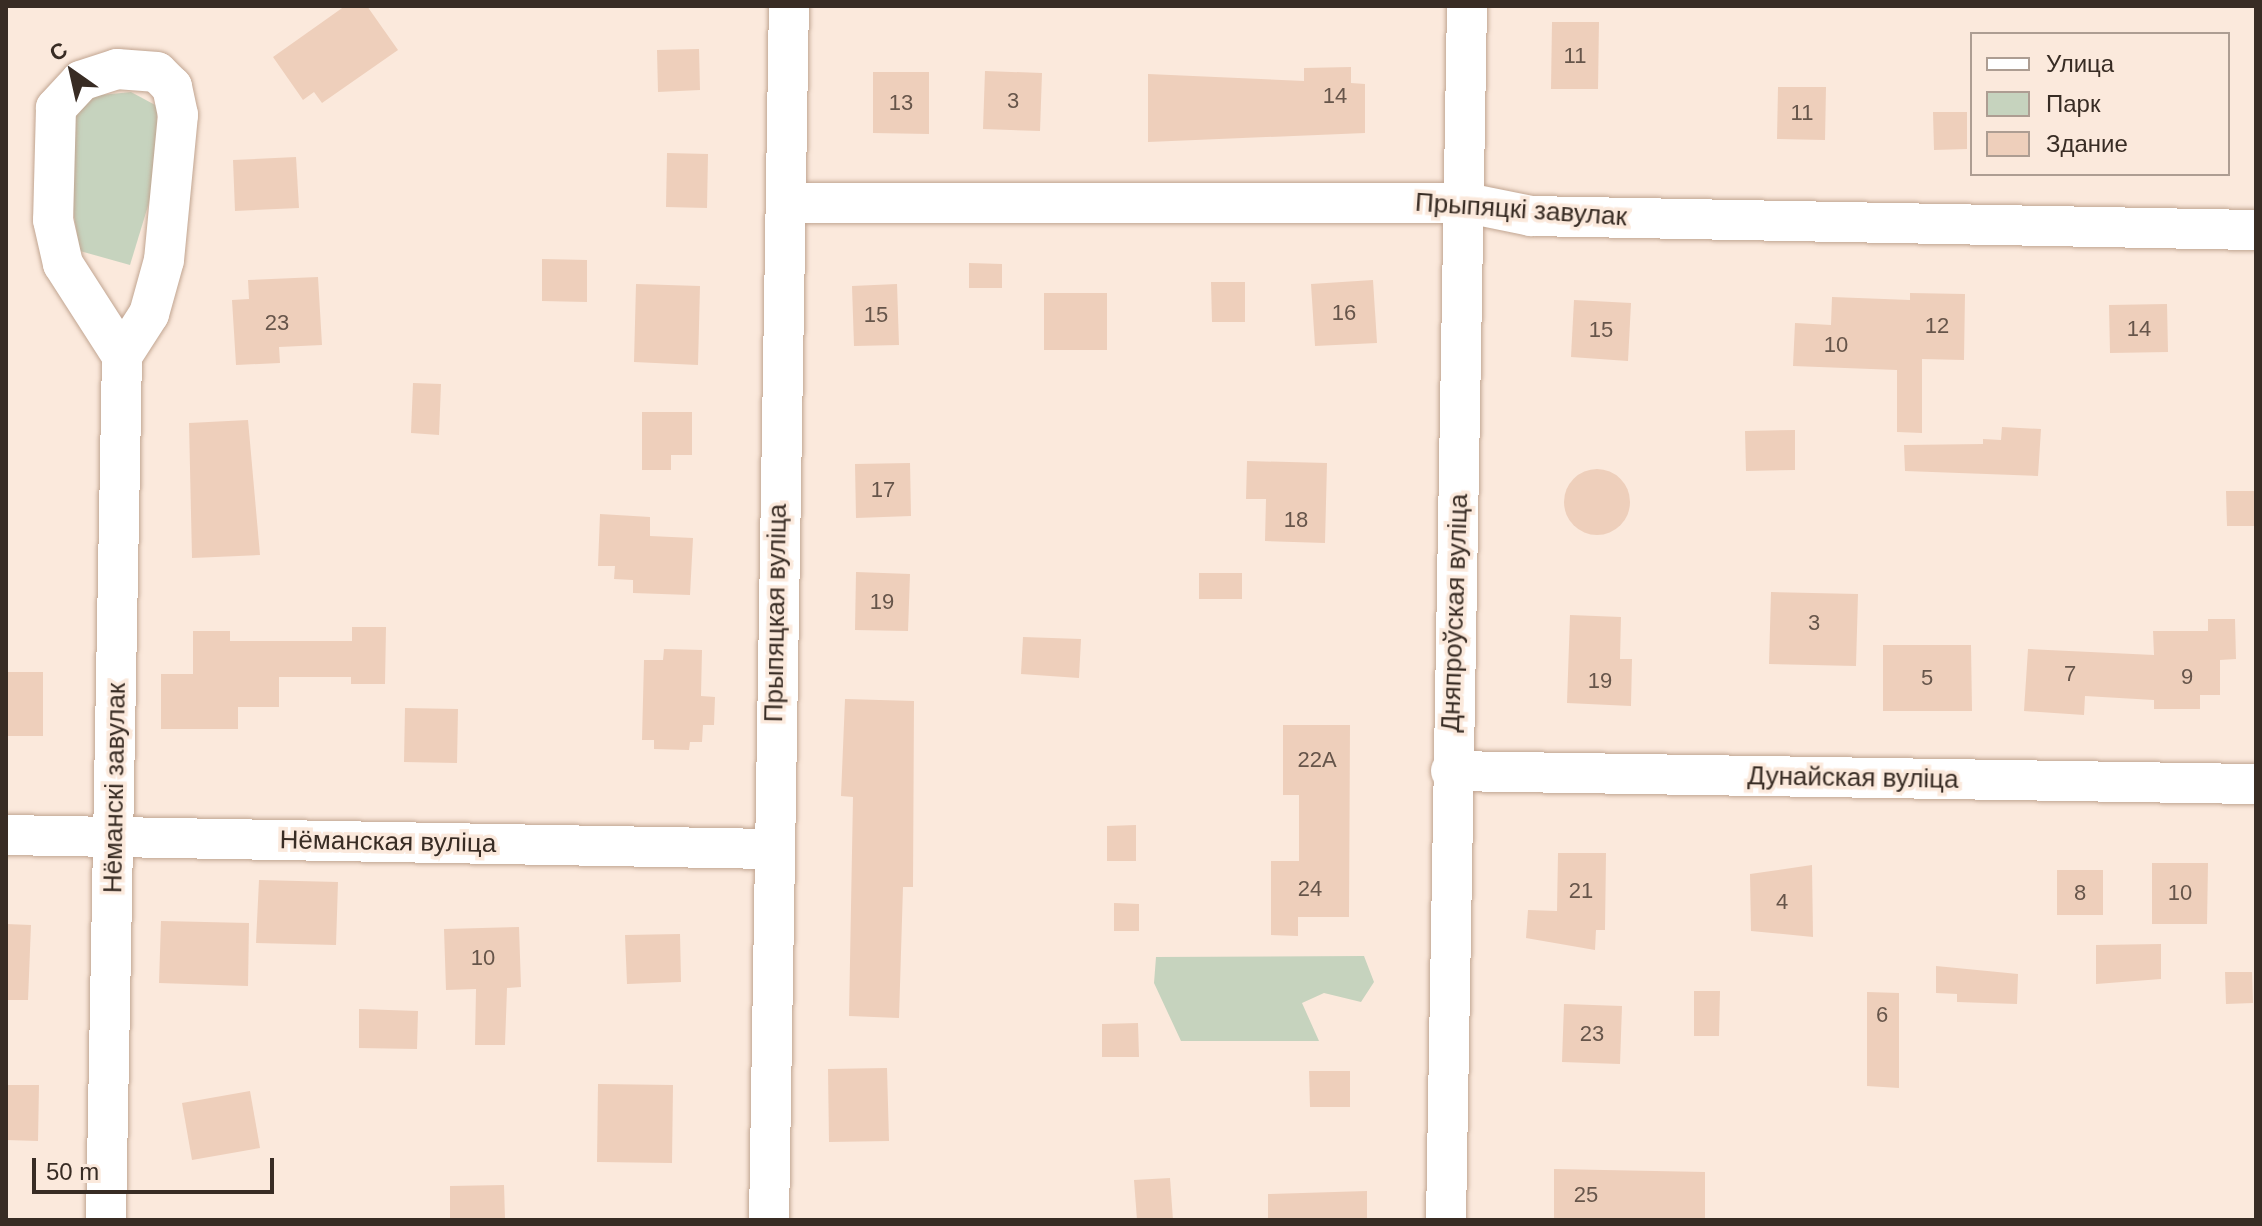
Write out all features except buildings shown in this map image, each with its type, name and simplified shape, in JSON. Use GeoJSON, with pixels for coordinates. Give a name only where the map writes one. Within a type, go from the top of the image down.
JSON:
{"type":"FeatureCollection","features":[{"type":"Feature","properties":{"kind":"street","name":"Прыпяцкая вуліца"},"geometry":{"type":"LineString","coordinates":[[769,1220],[771,849],[789,6]]}},
{"type":"Feature","properties":{"kind":"street","name":"Дняпроўская вуліца"},"geometry":{"type":"LineString","coordinates":[[1446,1220],[1451,771],[1467,203],[1467,6]]}},
{"type":"Feature","properties":{"kind":"street"},"geometry":{"type":"LineString","coordinates":[[117,69],[157,72],[172,87],[178,115],[164,260],[149,314],[122,356],[63,264],[53,220],[56,108],[81,81],[117,69]]}},
{"type":"Feature","properties":{"kind":"street","name":"Прыпяцкі завулак"},"geometry":{"type":"LineString","coordinates":[[786,203],[1467,203],[1531,216],[2256,230]]}},
{"type":"Feature","properties":{"kind":"street","name":"Нёманскі завулак"},"geometry":{"type":"LineString","coordinates":[[106,1220],[122,356]]}},
{"type":"Feature","properties":{"kind":"street","name":"Дунайская вуліца"},"geometry":{"type":"LineString","coordinates":[[1451,771],[2256,784]]}},
{"type":"Feature","properties":{"kind":"street","name":"Нёманская вуліца"},"geometry":{"type":"LineString","coordinates":[[6,835],[771,849]]}},
{"type":"Feature","properties":{"kind":"green space"},"geometry":{"type":"Polygon","coordinates":[[[131,92],[157,106],[158,173],[130,265],[80,251],[64,159],[74,108],[91,96],[131,92]]]}},
{"type":"Feature","properties":{"kind":"green space"},"geometry":{"type":"Polygon","coordinates":[[[1364,956],[1374,982],[1361,1002],[1324,993],[1302,1003],[1319,1041],[1181,1041],[1154,983],[1156,957],[1364,956]]]}}]}
